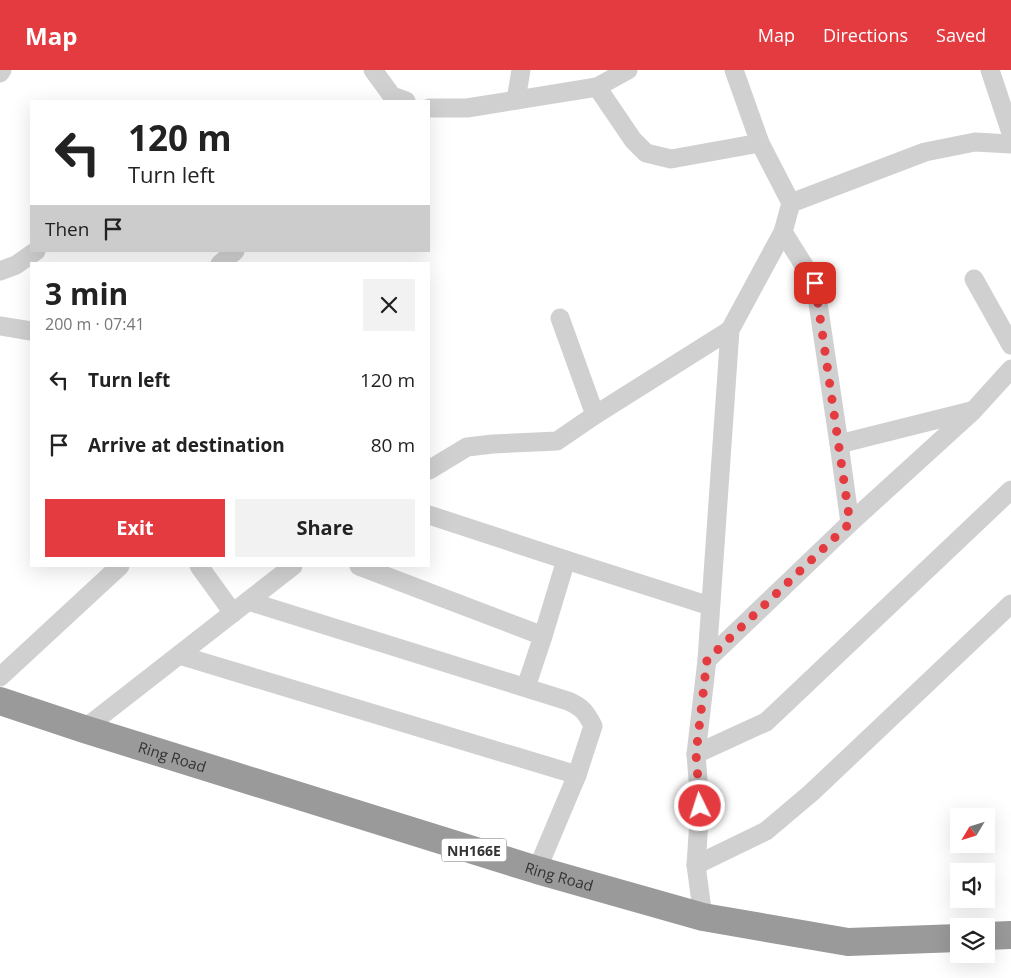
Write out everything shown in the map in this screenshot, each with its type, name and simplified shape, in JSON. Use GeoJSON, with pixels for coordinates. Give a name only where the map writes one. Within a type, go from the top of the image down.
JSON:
{"type":"FeatureCollection","features":[{"type":"Feature","properties":{"kind":"highway","name":"Ring Road"},"geometry":{"type":"LineString","coordinates":[[0,701],[537,870],[703,917],[848,942],[950,938]]}},
{"type":"Feature","properties":{"kind":"highway"},"geometry":{"type":"LineString","coordinates":[[995,936],[1011,935]]}},
{"type":"Feature","properties":{"kind":"street"},"geometry":{"type":"LineString","coordinates":[[372,70],[392,96],[403,100]]}},
{"type":"Feature","properties":{"kind":"street"},"geometry":{"type":"LineString","coordinates":[[516,100],[520,70]]}},
{"type":"Feature","properties":{"kind":"street"},"geometry":{"type":"LineString","coordinates":[[430,108],[467,108],[597,87],[628,70]]}},
{"type":"Feature","properties":{"kind":"street"},"geometry":{"type":"LineString","coordinates":[[703,917],[696,865],[700,806],[696,754],[707,660],[730,330],[783,232],[791,203],[760,142],[734,70]]}},
{"type":"Feature","properties":{"kind":"street"},"geometry":{"type":"LineString","coordinates":[[990,70],[1011,133]]}},
{"type":"Feature","properties":{"kind":"street"},"geometry":{"type":"LineString","coordinates":[[597,87],[633,140],[646,153],[671,159],[760,142]]}},
{"type":"Feature","properties":{"kind":"street"},"geometry":{"type":"LineString","coordinates":[[791,203],[925,152],[975,142],[1011,144]]}},
{"type":"Feature","properties":{"kind":"street"},"geometry":{"type":"LineString","coordinates":[[783,232],[815,283],[850,523]]}},
{"type":"Feature","properties":{"kind":"street"},"geometry":{"type":"LineString","coordinates":[[0,271],[16,265],[35,252]]}},
{"type":"Feature","properties":{"kind":"street"},"geometry":{"type":"LineString","coordinates":[[222,262],[234,252]]}},
{"type":"Feature","properties":{"kind":"street"},"geometry":{"type":"LineString","coordinates":[[974,278],[1011,345]]}},
{"type":"Feature","properties":{"kind":"street"},"geometry":{"type":"LineString","coordinates":[[560,318],[595,415]]}},
{"type":"Feature","properties":{"kind":"street"},"geometry":{"type":"LineString","coordinates":[[0,326],[30,332]]}},
{"type":"Feature","properties":{"kind":"street"},"geometry":{"type":"LineString","coordinates":[[430,469],[466,447],[557,441],[730,330]]}},
{"type":"Feature","properties":{"kind":"street"},"geometry":{"type":"LineString","coordinates":[[707,660],[850,523],[973,411],[1011,369]]}},
{"type":"Feature","properties":{"kind":"street"},"geometry":{"type":"LineString","coordinates":[[839,444],[973,411]]}},
{"type":"Feature","properties":{"kind":"street"},"geometry":{"type":"LineString","coordinates":[[696,754],[766,722],[1011,490]]}},
{"type":"Feature","properties":{"kind":"street"},"geometry":{"type":"LineString","coordinates":[[430,515],[710,606]]}},
{"type":"Feature","properties":{"kind":"street"},"geometry":{"type":"LineString","coordinates":[[526,687],[566,560]]}},
{"type":"Feature","properties":{"kind":"street"},"geometry":{"type":"LineString","coordinates":[[0,677],[119,567]]}},
{"type":"Feature","properties":{"kind":"street"},"geometry":{"type":"LineString","coordinates":[[200,567],[233,613]]}},
{"type":"Feature","properties":{"kind":"street"},"geometry":{"type":"LineString","coordinates":[[84,729],[293,567]]}},
{"type":"Feature","properties":{"kind":"street"},"geometry":{"type":"LineString","coordinates":[[361,567],[543,636]]}},
{"type":"Feature","properties":{"kind":"street"},"geometry":{"type":"LineString","coordinates":[[248,601],[526,687],[568,701],[577,705],[587,714],[593,726],[577,775],[537,870]]}},
{"type":"Feature","properties":{"kind":"street"},"geometry":{"type":"LineString","coordinates":[[696,865],[766,831],[810,793],[1011,604]]}},
{"type":"Feature","properties":{"kind":"street"},"geometry":{"type":"LineString","coordinates":[[179,655],[577,775]]}},
{"type":"Feature","properties":{"kind":"route"},"geometry":{"type":"LineString","coordinates":[[700,806],[696,754],[707,660],[850,523],[815,283]]}}]}
